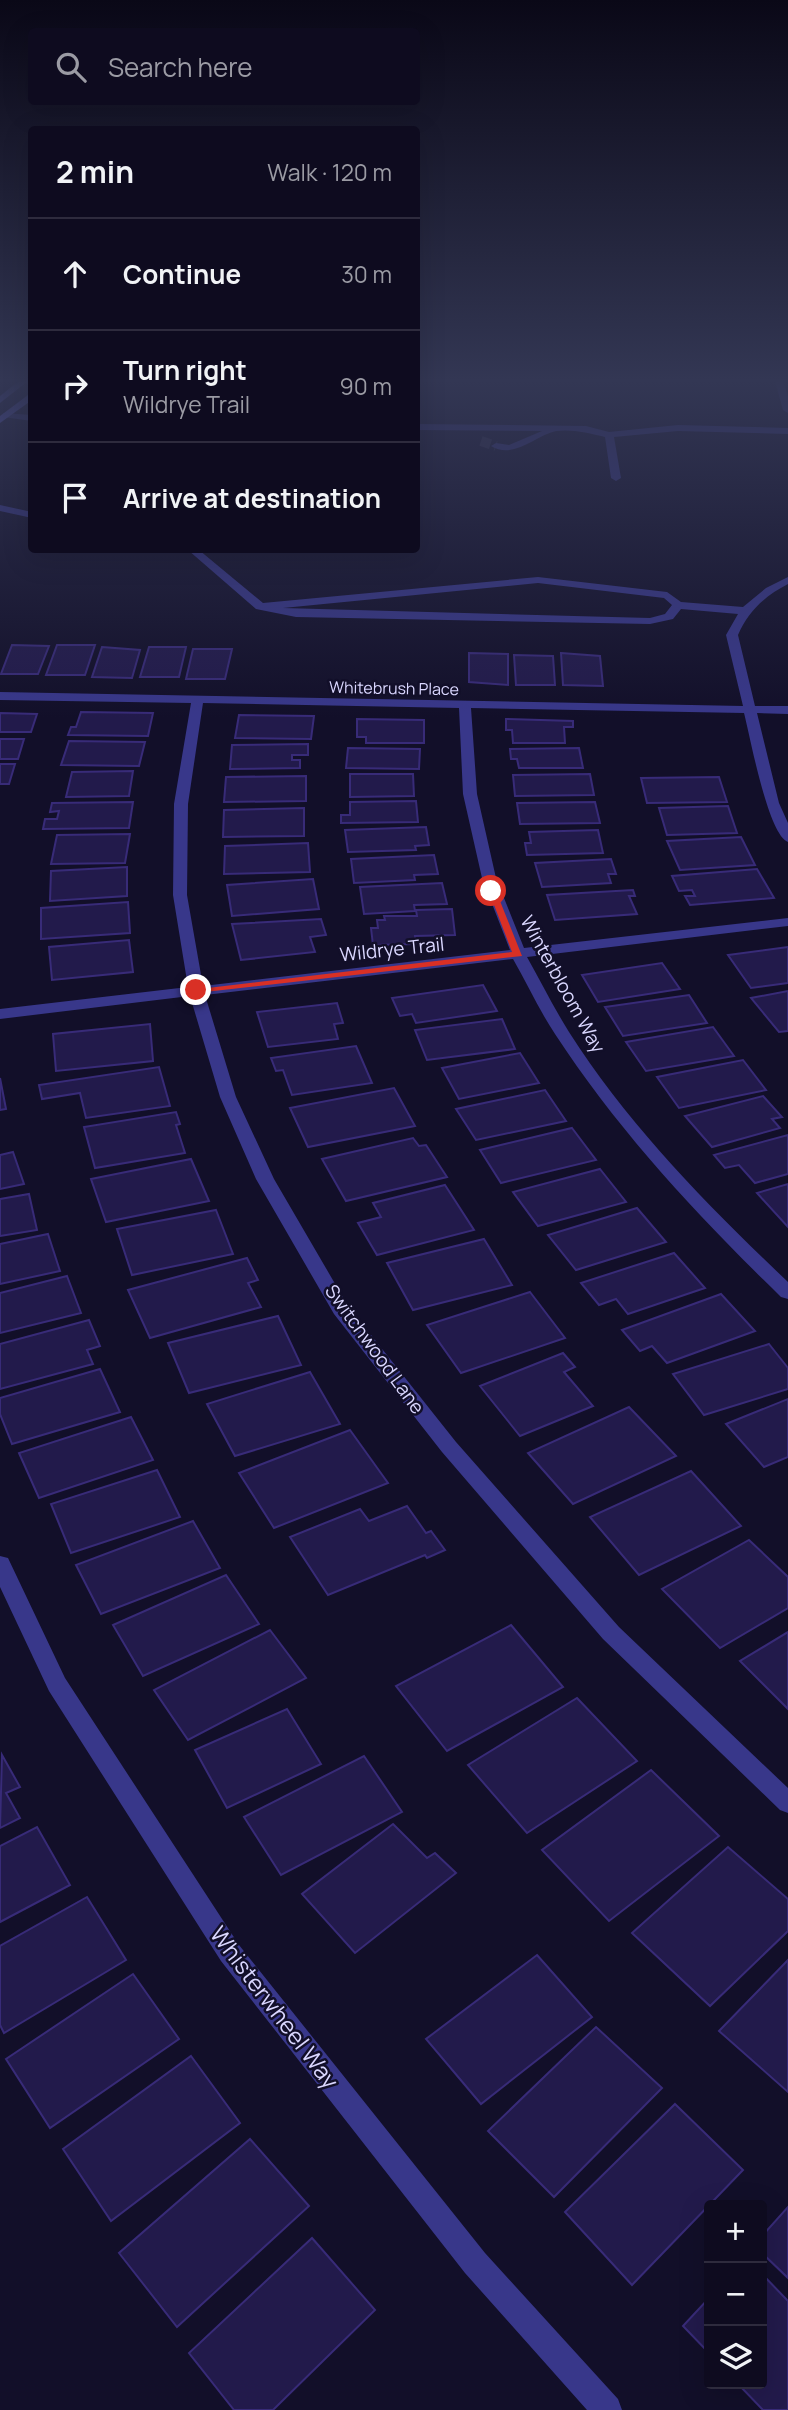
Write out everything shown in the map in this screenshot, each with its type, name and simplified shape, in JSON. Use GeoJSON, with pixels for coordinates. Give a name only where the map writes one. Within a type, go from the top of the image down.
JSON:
{"type":"FeatureCollection","features":[{"type":"Feature","properties":{"kind":"street"},"geometry":{"type":"LineString","coordinates":[[0,509],[28,514]]}},
{"type":"Feature","properties":{"kind":"street"},"geometry":{"type":"LineString","coordinates":[[0,521],[28,522]]}},
{"type":"Feature","properties":{"kind":"street"},"geometry":{"type":"LineString","coordinates":[[197,553],[260,607],[296,614],[650,621],[669,617],[678,605]]}},
{"type":"Feature","properties":{"kind":"street"},"geometry":{"type":"LineString","coordinates":[[260,607],[538,580],[667,595],[678,605],[745,611]]}},
{"type":"Feature","properties":{"kind":"street"},"geometry":{"type":"LineString","coordinates":[[788,580],[771,588],[745,611],[732,635],[772,803],[788,838]]}},
{"type":"Feature","properties":{"kind":"street","name":"Whitebrush Place"},"geometry":{"type":"LineString","coordinates":[[0,696],[788,710]]}},
{"type":"Feature","properties":{"kind":"street","name":"Switchwood Lane"},"geometry":{"type":"LineString","coordinates":[[198,699],[181,804],[178,843],[180,895],[196,990],[228,1097],[265,1178],[341,1310],[449,1447],[611,1633],[788,1803]]}},
{"type":"Feature","properties":{"kind":"street","name":"Winterbloom Way"},"geometry":{"type":"LineString","coordinates":[[465,705],[466,764],[480,853],[491,891],[518,954],[563,1037],[608,1102],[667,1174],[788,1293]]}},
{"type":"Feature","properties":{"kind":"street","name":"Wildrye Trail"},"geometry":{"type":"LineString","coordinates":[[0,1014],[788,922]]}},
{"type":"Feature","properties":{"kind":"street","name":"Whisterwheel Way"},"geometry":{"type":"LineString","coordinates":[[0,1564],[57,1684],[230,1953],[475,2263],[607,2410]]}},
{"type":"Feature","properties":{"kind":"building"},"geometry":{"type":"Polygon","coordinates":[[[12,645],[49,646],[38,674],[1,674],[12,645]]]}},
{"type":"Feature","properties":{"kind":"building"},"geometry":{"type":"Polygon","coordinates":[[[57,645],[95,645],[85,675],[46,675],[57,645]]]}},
{"type":"Feature","properties":{"kind":"building"},"geometry":{"type":"Polygon","coordinates":[[[102,647],[140,650],[132,678],[92,677],[102,647]]]}},
{"type":"Feature","properties":{"kind":"building"},"geometry":{"type":"Polygon","coordinates":[[[149,647],[186,647],[179,677],[140,677],[149,647]]]}},
{"type":"Feature","properties":{"kind":"building"},"geometry":{"type":"Polygon","coordinates":[[[193,649],[232,649],[225,679],[186,679],[193,649]]]}},
{"type":"Feature","properties":{"kind":"building"},"geometry":{"type":"Polygon","coordinates":[[[469,653],[508,654],[508,685],[469,682],[469,653]]]}},
{"type":"Feature","properties":{"kind":"building"},"geometry":{"type":"Polygon","coordinates":[[[561,653],[600,656],[603,686],[563,685],[561,653]]]}},
{"type":"Feature","properties":{"kind":"building"},"geometry":{"type":"Polygon","coordinates":[[[514,655],[553,656],[555,685],[516,685],[514,655]]]}},
{"type":"Feature","properties":{"kind":"building"},"geometry":{"type":"Polygon","coordinates":[[[81,712],[153,713],[148,736],[68,735],[71,727],[76,727],[81,712]]]}},
{"type":"Feature","properties":{"kind":"building"},"geometry":{"type":"Polygon","coordinates":[[[0,713],[37,714],[31,732],[0,732],[0,713]]]}},
{"type":"Feature","properties":{"kind":"building"},"geometry":{"type":"Polygon","coordinates":[[[239,715],[314,716],[311,739],[235,738],[239,715]]]}},
{"type":"Feature","properties":{"kind":"building"},"geometry":{"type":"Polygon","coordinates":[[[357,719],[424,720],[424,743],[366,743],[366,737],[357,737],[357,719]]]}},
{"type":"Feature","properties":{"kind":"building"},"geometry":{"type":"Polygon","coordinates":[[[506,719],[573,721],[573,727],[564,727],[565,743],[513,743],[512,730],[506,730],[506,719]]]}},
{"type":"Feature","properties":{"kind":"building"},"geometry":{"type":"Polygon","coordinates":[[[0,739],[24,739],[18,759],[0,759],[0,739]]]}},
{"type":"Feature","properties":{"kind":"building"},"geometry":{"type":"Polygon","coordinates":[[[69,741],[145,742],[139,766],[61,765],[69,741]]]}},
{"type":"Feature","properties":{"kind":"building"},"geometry":{"type":"Polygon","coordinates":[[[308,744],[308,755],[292,755],[292,760],[300,760],[300,768],[230,769],[232,745],[308,744]]]}},
{"type":"Feature","properties":{"kind":"building"},"geometry":{"type":"Polygon","coordinates":[[[348,748],[420,749],[419,769],[346,768],[348,748]]]}},
{"type":"Feature","properties":{"kind":"building"},"geometry":{"type":"Polygon","coordinates":[[[579,748],[583,768],[519,768],[517,759],[511,759],[510,749],[579,748]]]}},
{"type":"Feature","properties":{"kind":"building"},"geometry":{"type":"Polygon","coordinates":[[[0,764],[15,764],[9,784],[0,784],[0,764]]]}},
{"type":"Feature","properties":{"kind":"building"},"geometry":{"type":"Polygon","coordinates":[[[133,771],[129,796],[66,797],[72,772],[133,771]]]}},
{"type":"Feature","properties":{"kind":"building"},"geometry":{"type":"Polygon","coordinates":[[[350,774],[413,774],[414,796],[350,797],[350,774]]]}},
{"type":"Feature","properties":{"kind":"building"},"geometry":{"type":"Polygon","coordinates":[[[590,774],[594,795],[515,796],[513,775],[590,774]]]}},
{"type":"Feature","properties":{"kind":"building"},"geometry":{"type":"Polygon","coordinates":[[[306,776],[306,801],[224,802],[226,777],[306,776]]]}},
{"type":"Feature","properties":{"kind":"building"},"geometry":{"type":"Polygon","coordinates":[[[719,777],[727,802],[647,803],[641,778],[719,777]]]}},
{"type":"Feature","properties":{"kind":"building"},"geometry":{"type":"Polygon","coordinates":[[[416,801],[418,822],[341,823],[341,815],[350,815],[350,802],[416,801]]]}},
{"type":"Feature","properties":{"kind":"building"},"geometry":{"type":"Polygon","coordinates":[[[133,802],[129,828],[43,829],[45,819],[57,819],[59,811],[50,812],[52,803],[133,802]]]}},
{"type":"Feature","properties":{"kind":"building"},"geometry":{"type":"Polygon","coordinates":[[[595,802],[600,823],[520,824],[517,803],[595,802]]]}},
{"type":"Feature","properties":{"kind":"building"},"geometry":{"type":"Polygon","coordinates":[[[728,806],[737,833],[667,835],[659,808],[728,806]]]}},
{"type":"Feature","properties":{"kind":"building"},"geometry":{"type":"Polygon","coordinates":[[[304,808],[304,836],[223,837],[224,810],[304,808]]]}},
{"type":"Feature","properties":{"kind":"building"},"geometry":{"type":"Polygon","coordinates":[[[426,827],[429,845],[415,846],[416,850],[348,852],[345,830],[426,827]]]}},
{"type":"Feature","properties":{"kind":"building"},"geometry":{"type":"Polygon","coordinates":[[[598,830],[603,853],[527,855],[525,843],[531,843],[529,832],[598,830]]]}},
{"type":"Feature","properties":{"kind":"building"},"geometry":{"type":"Polygon","coordinates":[[[130,834],[125,863],[51,864],[57,835],[130,834]]]}},
{"type":"Feature","properties":{"kind":"building"},"geometry":{"type":"Polygon","coordinates":[[[741,837],[755,865],[680,870],[667,841],[741,837]]]}},
{"type":"Feature","properties":{"kind":"building"},"geometry":{"type":"Polygon","coordinates":[[[308,843],[310,872],[224,874],[225,846],[308,843]]]}},
{"type":"Feature","properties":{"kind":"building"},"geometry":{"type":"Polygon","coordinates":[[[434,855],[438,874],[414,875],[415,880],[354,883],[351,859],[434,855]]]}},
{"type":"Feature","properties":{"kind":"building"},"geometry":{"type":"Polygon","coordinates":[[[611,859],[616,874],[608,874],[611,883],[542,887],[535,863],[611,859]]]}},
{"type":"Feature","properties":{"kind":"building"},"geometry":{"type":"Polygon","coordinates":[[[127,867],[127,896],[50,901],[51,871],[127,867]]]}},
{"type":"Feature","properties":{"kind":"building"},"geometry":{"type":"Polygon","coordinates":[[[757,869],[774,898],[690,905],[685,896],[695,896],[692,890],[679,891],[672,876],[757,869]]]}},
{"type":"Feature","properties":{"kind":"building"},"geometry":{"type":"Polygon","coordinates":[[[313,879],[319,909],[232,916],[227,885],[313,879]]]}},
{"type":"Feature","properties":{"kind":"building"},"geometry":{"type":"Polygon","coordinates":[[[442,883],[447,904],[414,905],[415,911],[364,914],[360,887],[442,883]]]}},
{"type":"Feature","properties":{"kind":"building"},"geometry":{"type":"Polygon","coordinates":[[[633,890],[635,896],[629,896],[637,914],[555,920],[547,895],[633,890]]]}},
{"type":"Feature","properties":{"kind":"building"},"geometry":{"type":"Polygon","coordinates":[[[128,902],[130,933],[41,939],[41,908],[128,902]]]}},
{"type":"Feature","properties":{"kind":"building"},"geometry":{"type":"Polygon","coordinates":[[[452,909],[455,935],[415,936],[416,944],[373,945],[371,928],[378,928],[377,920],[385,920],[384,916],[417,916],[416,910],[452,909]]]}},
{"type":"Feature","properties":{"kind":"building"},"geometry":{"type":"Polygon","coordinates":[[[321,919],[326,935],[310,937],[315,952],[241,960],[232,924],[321,919]]]}},
{"type":"Feature","properties":{"kind":"building"},"geometry":{"type":"Polygon","coordinates":[[[129,940],[133,972],[52,980],[49,947],[129,940]]]}},
{"type":"Feature","properties":{"kind":"building"},"geometry":{"type":"Polygon","coordinates":[[[788,947],[788,983],[751,988],[728,955],[788,947]]]}},
{"type":"Feature","properties":{"kind":"building"},"geometry":{"type":"Polygon","coordinates":[[[662,963],[680,989],[598,1002],[582,975],[662,963]]]}},
{"type":"Feature","properties":{"kind":"building"},"geometry":{"type":"Polygon","coordinates":[[[483,985],[497,1011],[416,1023],[412,1014],[400,1016],[392,998],[483,985]]]}},
{"type":"Feature","properties":{"kind":"building"},"geometry":{"type":"Polygon","coordinates":[[[788,991],[788,1031],[779,1032],[751,998],[788,991]]]}},
{"type":"Feature","properties":{"kind":"building"},"geometry":{"type":"Polygon","coordinates":[[[689,995],[707,1023],[623,1036],[605,1007],[689,995]]]}},
{"type":"Feature","properties":{"kind":"building"},"geometry":{"type":"Polygon","coordinates":[[[337,1003],[343,1023],[334,1024],[338,1039],[268,1047],[257,1012],[337,1003]]]}},
{"type":"Feature","properties":{"kind":"building"},"geometry":{"type":"Polygon","coordinates":[[[502,1019],[515,1049],[427,1060],[415,1030],[502,1019]]]}},
{"type":"Feature","properties":{"kind":"building"},"geometry":{"type":"Polygon","coordinates":[[[150,1024],[153,1061],[56,1071],[53,1034],[150,1024]]]}},
{"type":"Feature","properties":{"kind":"building"},"geometry":{"type":"Polygon","coordinates":[[[713,1027],[734,1056],[646,1071],[626,1042],[713,1027]]]}},
{"type":"Feature","properties":{"kind":"building"},"geometry":{"type":"Polygon","coordinates":[[[356,1046],[372,1083],[292,1095],[283,1070],[276,1071],[271,1058],[356,1046]]]}},
{"type":"Feature","properties":{"kind":"building"},"geometry":{"type":"Polygon","coordinates":[[[520,1053],[539,1083],[459,1099],[442,1068],[520,1053]]]}},
{"type":"Feature","properties":{"kind":"building"},"geometry":{"type":"Polygon","coordinates":[[[743,1060],[766,1090],[679,1108],[657,1077],[743,1060]]]}},
{"type":"Feature","properties":{"kind":"building"},"geometry":{"type":"Polygon","coordinates":[[[159,1067],[170,1106],[86,1118],[80,1093],[42,1099],[39,1085],[159,1067]]]}},
{"type":"Feature","properties":{"kind":"building"},"geometry":{"type":"Polygon","coordinates":[[[0,1078],[6,1109],[0,1110],[0,1078]]]}},
{"type":"Feature","properties":{"kind":"building"},"geometry":{"type":"Polygon","coordinates":[[[394,1088],[415,1126],[308,1147],[290,1108],[394,1088]]]}},
{"type":"Feature","properties":{"kind":"building"},"geometry":{"type":"Polygon","coordinates":[[[545,1090],[566,1121],[476,1140],[456,1109],[545,1090]]]}},
{"type":"Feature","properties":{"kind":"building"},"geometry":{"type":"Polygon","coordinates":[[[763,1096],[782,1117],[772,1119],[780,1128],[712,1147],[685,1116],[763,1096]]]}},
{"type":"Feature","properties":{"kind":"building"},"geometry":{"type":"Polygon","coordinates":[[[176,1112],[180,1124],[176,1125],[185,1153],[95,1168],[84,1127],[176,1112]]]}},
{"type":"Feature","properties":{"kind":"building"},"geometry":{"type":"Polygon","coordinates":[[[572,1128],[596,1160],[501,1183],[480,1150],[572,1128]]]}},
{"type":"Feature","properties":{"kind":"building"},"geometry":{"type":"Polygon","coordinates":[[[788,1135],[788,1174],[755,1183],[739,1165],[725,1168],[714,1155],[788,1135]]]}},
{"type":"Feature","properties":{"kind":"building"},"geometry":{"type":"Polygon","coordinates":[[[413,1138],[419,1146],[426,1145],[447,1177],[346,1201],[322,1159],[413,1138]]]}},
{"type":"Feature","properties":{"kind":"building"},"geometry":{"type":"Polygon","coordinates":[[[13,1152],[24,1184],[0,1189],[0,1155],[13,1152]]]}},
{"type":"Feature","properties":{"kind":"building"},"geometry":{"type":"Polygon","coordinates":[[[191,1159],[209,1201],[106,1222],[91,1179],[191,1159]]]}},
{"type":"Feature","properties":{"kind":"building"},"geometry":{"type":"Polygon","coordinates":[[[600,1169],[626,1202],[538,1226],[513,1192],[600,1169]]]}},
{"type":"Feature","properties":{"kind":"building"},"geometry":{"type":"Polygon","coordinates":[[[788,1184],[788,1227],[757,1193],[788,1184]]]}},
{"type":"Feature","properties":{"kind":"building"},"geometry":{"type":"Polygon","coordinates":[[[445,1185],[474,1230],[377,1255],[358,1223],[381,1217],[373,1203],[445,1185]]]}},
{"type":"Feature","properties":{"kind":"building"},"geometry":{"type":"Polygon","coordinates":[[[29,1194],[37,1230],[0,1236],[0,1199],[29,1194]]]}},
{"type":"Feature","properties":{"kind":"building"},"geometry":{"type":"Polygon","coordinates":[[[637,1208],[666,1242],[576,1270],[548,1235],[637,1208]]]}},
{"type":"Feature","properties":{"kind":"building"},"geometry":{"type":"Polygon","coordinates":[[[216,1210],[233,1254],[132,1275],[117,1229],[216,1210]]]}},
{"type":"Feature","properties":{"kind":"building"},"geometry":{"type":"Polygon","coordinates":[[[48,1234],[60,1271],[0,1284],[0,1244],[48,1234]]]}},
{"type":"Feature","properties":{"kind":"building"},"geometry":{"type":"Polygon","coordinates":[[[484,1239],[512,1285],[413,1310],[387,1263],[484,1239]]]}},
{"type":"Feature","properties":{"kind":"building"},"geometry":{"type":"Polygon","coordinates":[[[674,1253],[705,1288],[628,1314],[616,1299],[599,1305],[581,1283],[674,1253]]]}},
{"type":"Feature","properties":{"kind":"building"},"geometry":{"type":"Polygon","coordinates":[[[247,1258],[258,1280],[248,1283],[261,1307],[150,1338],[128,1290],[247,1258]]]}},
{"type":"Feature","properties":{"kind":"building"},"geometry":{"type":"Polygon","coordinates":[[[67,1276],[81,1313],[0,1333],[0,1293],[67,1276]]]}},
{"type":"Feature","properties":{"kind":"building"},"geometry":{"type":"Polygon","coordinates":[[[530,1292],[565,1338],[461,1373],[427,1325],[530,1292]]]}},
{"type":"Feature","properties":{"kind":"building"},"geometry":{"type":"Polygon","coordinates":[[[721,1294],[755,1331],[667,1363],[652,1346],[640,1351],[622,1330],[721,1294]]]}},
{"type":"Feature","properties":{"kind":"building"},"geometry":{"type":"Polygon","coordinates":[[[278,1316],[301,1365],[189,1393],[168,1343],[278,1316]]]}},
{"type":"Feature","properties":{"kind":"building"},"geometry":{"type":"Polygon","coordinates":[[[89,1320],[100,1346],[87,1350],[93,1364],[0,1389],[0,1344],[89,1320]]]}},
{"type":"Feature","properties":{"kind":"building"},"geometry":{"type":"Polygon","coordinates":[[[769,1344],[788,1368],[788,1389],[704,1415],[673,1374],[769,1344]]]}},
{"type":"Feature","properties":{"kind":"building"},"geometry":{"type":"Polygon","coordinates":[[[563,1353],[575,1367],[564,1372],[593,1406],[520,1436],[480,1386],[563,1353]]]}},
{"type":"Feature","properties":{"kind":"building"},"geometry":{"type":"Polygon","coordinates":[[[100,1369],[120,1412],[12,1444],[0,1414],[0,1398],[100,1369]]]}},
{"type":"Feature","properties":{"kind":"building"},"geometry":{"type":"Polygon","coordinates":[[[310,1372],[340,1424],[235,1456],[207,1404],[310,1372]]]}},
{"type":"Feature","properties":{"kind":"building"},"geometry":{"type":"Polygon","coordinates":[[[788,1399],[788,1457],[764,1467],[726,1424],[788,1399]]]}},
{"type":"Feature","properties":{"kind":"building"},"geometry":{"type":"Polygon","coordinates":[[[629,1407],[676,1456],[573,1504],[528,1453],[629,1407]]]}},
{"type":"Feature","properties":{"kind":"building"},"geometry":{"type":"Polygon","coordinates":[[[131,1417],[153,1460],[39,1498],[19,1453],[131,1417]]]}},
{"type":"Feature","properties":{"kind":"building"},"geometry":{"type":"Polygon","coordinates":[[[350,1430],[388,1483],[274,1528],[239,1473],[350,1430]]]}},
{"type":"Feature","properties":{"kind":"building"},"geometry":{"type":"Polygon","coordinates":[[[157,1470],[180,1517],[71,1553],[51,1504],[157,1470]]]}},
{"type":"Feature","properties":{"kind":"building"},"geometry":{"type":"Polygon","coordinates":[[[691,1471],[741,1526],[639,1575],[590,1517],[691,1471]]]}},
{"type":"Feature","properties":{"kind":"building"},"geometry":{"type":"Polygon","coordinates":[[[407,1506],[426,1533],[431,1531],[445,1550],[427,1558],[425,1555],[328,1595],[290,1537],[360,1509],[369,1521],[407,1506]]]}},
{"type":"Feature","properties":{"kind":"building"},"geometry":{"type":"Polygon","coordinates":[[[193,1521],[220,1568],[101,1614],[76,1565],[193,1521]]]}},
{"type":"Feature","properties":{"kind":"building"},"geometry":{"type":"Polygon","coordinates":[[[749,1540],[788,1577],[788,1608],[720,1648],[662,1589],[749,1540]]]}},
{"type":"Feature","properties":{"kind":"building"},"geometry":{"type":"Polygon","coordinates":[[[226,1575],[259,1624],[143,1676],[113,1625],[226,1575]]]}},
{"type":"Feature","properties":{"kind":"building"},"geometry":{"type":"Polygon","coordinates":[[[511,1625],[563,1687],[447,1751],[396,1686],[511,1625]]]}},
{"type":"Feature","properties":{"kind":"building"},"geometry":{"type":"Polygon","coordinates":[[[270,1630],[306,1678],[188,1740],[154,1690],[270,1630]]]}},
{"type":"Feature","properties":{"kind":"building"},"geometry":{"type":"Polygon","coordinates":[[[788,1632],[788,1709],[740,1661],[788,1632]]]}},
{"type":"Feature","properties":{"kind":"building"},"geometry":{"type":"Polygon","coordinates":[[[577,1698],[637,1761],[527,1833],[468,1765],[577,1698]]]}},
{"type":"Feature","properties":{"kind":"building"},"geometry":{"type":"Polygon","coordinates":[[[287,1709],[321,1764],[227,1808],[195,1750],[287,1709]]]}},
{"type":"Feature","properties":{"kind":"building"},"geometry":{"type":"Polygon","coordinates":[[[2,1755],[20,1787],[6,1793],[20,1818],[0,1828],[2,1755]]]}},
{"type":"Feature","properties":{"kind":"building"},"geometry":{"type":"Polygon","coordinates":[[[364,1756],[402,1812],[281,1875],[244,1817],[364,1756]]]}},
{"type":"Feature","properties":{"kind":"building"},"geometry":{"type":"Polygon","coordinates":[[[651,1770],[719,1836],[609,1921],[542,1850],[651,1770]]]}},
{"type":"Feature","properties":{"kind":"building"},"geometry":{"type":"Polygon","coordinates":[[[393,1824],[427,1858],[435,1853],[456,1873],[355,1953],[302,1894],[393,1824]]]}},
{"type":"Feature","properties":{"kind":"building"},"geometry":{"type":"Polygon","coordinates":[[[37,1827],[70,1885],[0,1922],[0,1846],[37,1827]]]}},
{"type":"Feature","properties":{"kind":"building"},"geometry":{"type":"Polygon","coordinates":[[[728,1847],[788,1899],[788,1931],[710,2006],[632,1933],[728,1847]]]}},
{"type":"Feature","properties":{"kind":"building"},"geometry":{"type":"Polygon","coordinates":[[[87,1897],[126,1960],[4,2033],[0,2025],[0,1946],[87,1897]]]}},
{"type":"Feature","properties":{"kind":"building"},"geometry":{"type":"Polygon","coordinates":[[[537,1955],[592,2017],[481,2104],[426,2039],[537,1955]]]}},
{"type":"Feature","properties":{"kind":"building"},"geometry":{"type":"Polygon","coordinates":[[[788,1960],[788,2092],[719,2031],[788,1960]]]}},
{"type":"Feature","properties":{"kind":"building"},"geometry":{"type":"Polygon","coordinates":[[[133,1974],[179,2039],[50,2128],[6,2059],[133,1974]]]}},
{"type":"Feature","properties":{"kind":"building"},"geometry":{"type":"Polygon","coordinates":[[[596,2027],[662,2088],[554,2197],[488,2131],[596,2027]]]}},
{"type":"Feature","properties":{"kind":"building"},"geometry":{"type":"Polygon","coordinates":[[[191,2056],[240,2123],[111,2221],[63,2149],[191,2056]]]}},
{"type":"Feature","properties":{"kind":"building"},"geometry":{"type":"Polygon","coordinates":[[[675,2104],[743,2170],[714,2200],[704,2200],[704,2210],[632,2285],[565,2212],[675,2104]]]}},
{"type":"Feature","properties":{"kind":"building"},"geometry":{"type":"Polygon","coordinates":[[[250,2139],[309,2206],[177,2327],[119,2253],[250,2139]]]}},
{"type":"Feature","properties":{"kind":"building"},"geometry":{"type":"Polygon","coordinates":[[[788,2207],[788,2278],[767,2258],[767,2230],[788,2207]]]}},
{"type":"Feature","properties":{"kind":"building"},"geometry":{"type":"Polygon","coordinates":[[[312,2238],[375,2310],[273,2410],[234,2410],[189,2353],[312,2238]]]}},
{"type":"Feature","properties":{"kind":"building"},"geometry":{"type":"Polygon","coordinates":[[[767,2279],[788,2301],[788,2410],[763,2410],[743,2389],[767,2389],[767,2279]]]}},
{"type":"Feature","properties":{"kind":"building"},"geometry":{"type":"Polygon","coordinates":[[[704,2303],[704,2348],[683,2326],[704,2303]]]}},
{"type":"Feature","properties":{"kind":"route"},"geometry":{"type":"LineString","coordinates":[[196,990],[518,954],[491,891]]}}]}
